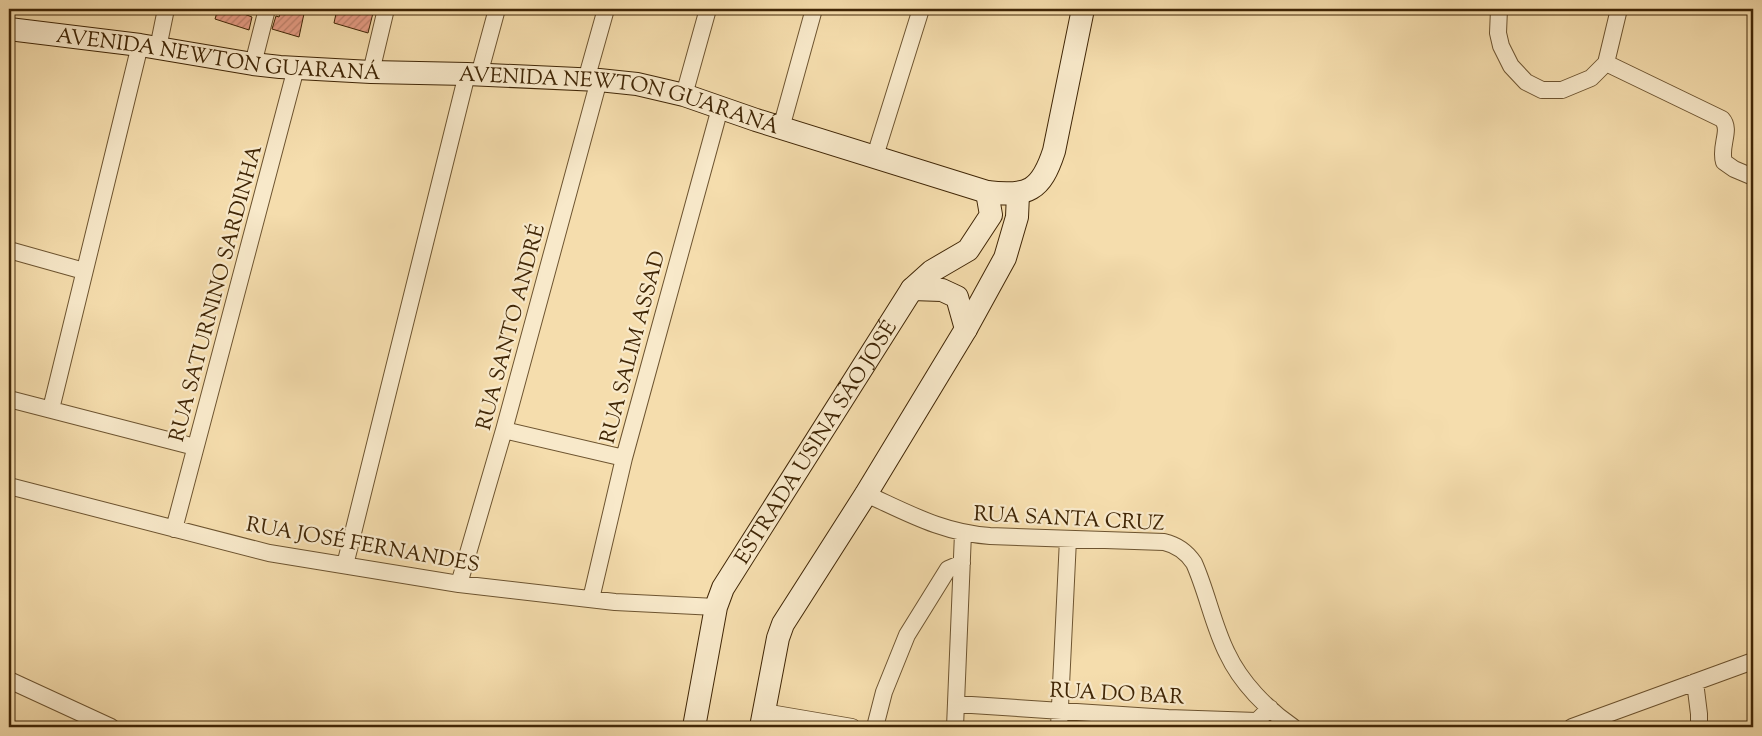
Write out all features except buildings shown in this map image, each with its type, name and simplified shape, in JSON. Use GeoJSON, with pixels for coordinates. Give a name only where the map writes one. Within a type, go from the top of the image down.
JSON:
{"type":"FeatureCollection","features":[{"type":"Feature","properties":{"kind":"main road"},"geometry":{"type":"LineString","coordinates":[[763,720],[778,638],[783,624],[866,494],[966,329],[1005,258],[1017,217],[1018,194],[1032,188],[1041,180],[1048,168],[1054,151],[1083,9]]}},
{"type":"Feature","properties":{"kind":"main road","name":"AVENIDA NEWTON GUARANÁ"},"geometry":{"type":"LineString","coordinates":[[9,29],[149,46],[253,64],[296,68],[592,80],[637,84],[684,95],[781,128],[987,192],[1018,194]]}},
{"type":"Feature","properties":{"kind":"main road","name":"ESTRADA USINA SÃO JOSÉ"},"geometry":{"type":"LineString","coordinates":[[694,727],[716,607],[724,588],[912,289],[932,271],[968,250],[991,215],[987,192]]}},
{"type":"Feature","properties":{"kind":"main road"},"geometry":{"type":"LineString","coordinates":[[912,289],[942,290],[956,297],[966,329]]}},
{"type":"Feature","properties":{"kind":"street"},"geometry":{"type":"LineString","coordinates":[[51,409],[84,271],[149,46],[166,9]]}},
{"type":"Feature","properties":{"kind":"street"},"geometry":{"type":"LineString","coordinates":[[253,64],[267,9]]}},
{"type":"Feature","properties":{"kind":"street"},"geometry":{"type":"LineString","coordinates":[[371,72],[386,9]]}},
{"type":"Feature","properties":{"kind":"street"},"geometry":{"type":"LineString","coordinates":[[344,565],[473,75],[497,9]]}},
{"type":"Feature","properties":{"kind":"street","name":"RUA SANTO ANDRÉ"},"geometry":{"type":"LineString","coordinates":[[459,584],[504,430],[592,80],[606,9]]}},
{"type":"Feature","properties":{"kind":"street"},"geometry":{"type":"LineString","coordinates":[[684,95],[708,9]]}},
{"type":"Feature","properties":{"kind":"street"},"geometry":{"type":"LineString","coordinates":[[781,128],[814,9]]}},
{"type":"Feature","properties":{"kind":"street"},"geometry":{"type":"LineString","coordinates":[[875,156],[921,9]]}},
{"type":"Feature","properties":{"kind":"street"},"geometry":{"type":"LineString","coordinates":[[1499,9],[1498,33],[1501,46],[1511,66],[1526,82],[1542,90],[1562,90],[1590,78],[1606,63],[1619,9]]}},
{"type":"Feature","properties":{"kind":"street"},"geometry":{"type":"LineString","coordinates":[[1606,63],[1722,119],[1726,125],[1722,148],[1724,162],[1734,169],[1753,177]]}},
{"type":"Feature","properties":{"kind":"street","name":"RUA SATURNINO SARDINHA"},"geometry":{"type":"LineString","coordinates":[[174,528],[296,68]]}},
{"type":"Feature","properties":{"kind":"street","name":"RUA SALIM ASSAD"},"geometry":{"type":"LineString","coordinates":[[591,599],[624,458],[720,108]]}},
{"type":"Feature","properties":{"kind":"street"},"geometry":{"type":"LineString","coordinates":[[9,250],[84,271]]}},
{"type":"Feature","properties":{"kind":"street"},"geometry":{"type":"LineString","coordinates":[[9,398],[195,448]]}},
{"type":"Feature","properties":{"kind":"street"},"geometry":{"type":"LineString","coordinates":[[504,430],[624,458]]}},
{"type":"Feature","properties":{"kind":"street","name":"RUA JOSÉ FERNANDES"},"geometry":{"type":"LineString","coordinates":[[9,486],[269,553],[459,584],[591,599],[716,607]]}},
{"type":"Feature","properties":{"kind":"street","name":"RUA SANTA CRUZ"},"geometry":{"type":"LineString","coordinates":[[866,494],[934,525],[964,533],[990,536],[1164,542],[1184,550],[1197,570],[1227,653],[1244,681],[1287,726]]}},
{"type":"Feature","properties":{"kind":"street"},"geometry":{"type":"LineString","coordinates":[[955,727],[964,533]]}},
{"type":"Feature","properties":{"kind":"street"},"geometry":{"type":"LineString","coordinates":[[1060,719],[1068,539]]}},
{"type":"Feature","properties":{"kind":"street"},"geometry":{"type":"LineString","coordinates":[[875,727],[884,692],[907,635],[948,570],[962,563]]}},
{"type":"Feature","properties":{"kind":"street"},"geometry":{"type":"LineString","coordinates":[[1582,725],[1753,661]]}},
{"type":"Feature","properties":{"kind":"street"},"geometry":{"type":"LineString","coordinates":[[9,680],[111,727]]}},
{"type":"Feature","properties":{"kind":"street"},"geometry":{"type":"LineString","coordinates":[[1694,682],[1699,727]]}},
{"type":"Feature","properties":{"kind":"street","name":"RUA DO BAR"},"geometry":{"type":"LineString","coordinates":[[956,704],[1060,719],[1167,722],[1256,721],[1270,708]]}},
{"type":"Feature","properties":{"kind":"street"},"geometry":{"type":"LineString","coordinates":[[763,720],[852,727]]}}]}
